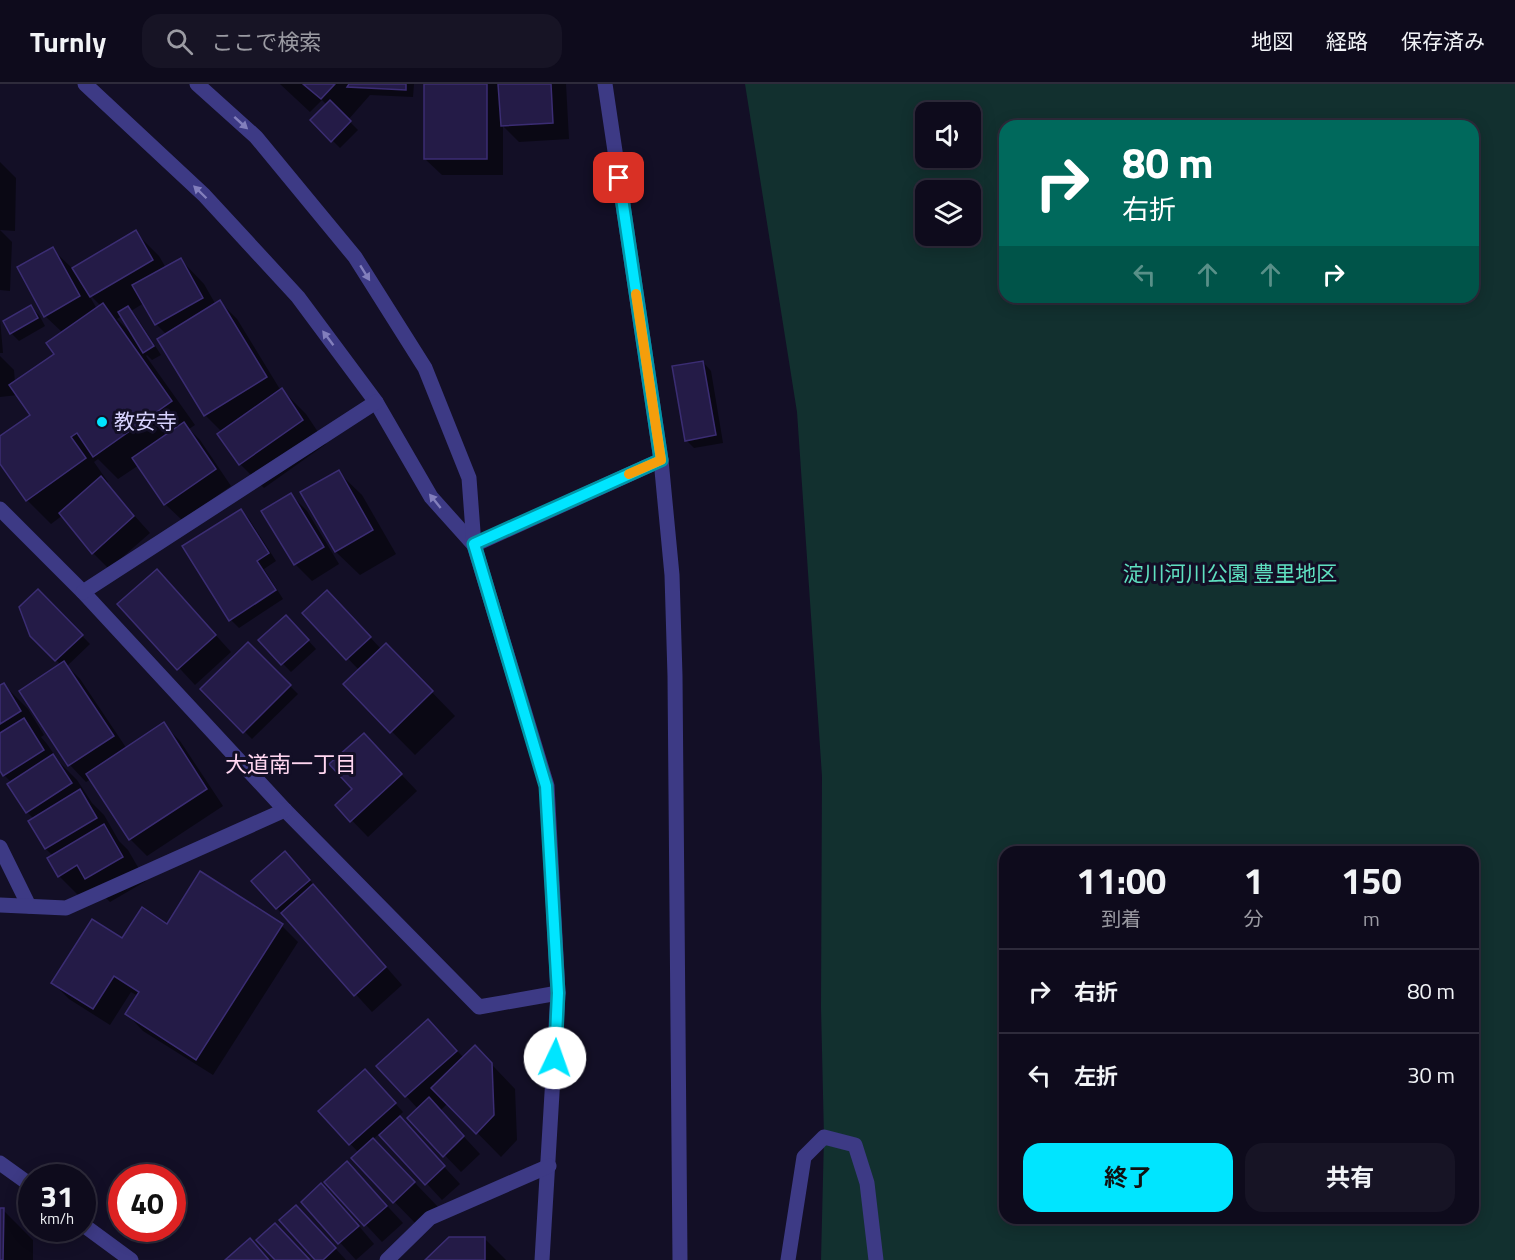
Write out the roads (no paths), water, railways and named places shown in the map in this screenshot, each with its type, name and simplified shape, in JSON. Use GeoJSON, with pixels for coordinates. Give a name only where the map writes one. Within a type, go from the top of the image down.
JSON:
{"type":"FeatureCollection","features":[{"type":"Feature","properties":{"kind":"street"},"geometry":{"type":"LineString","coordinates":[[85,84],[204,195],[298,297],[376,402],[431,497],[474,544]]}},
{"type":"Feature","properties":{"kind":"street"},"geometry":{"type":"LineString","coordinates":[[197,84],[256,137],[355,257],[425,368],[469,478],[474,544],[546,786],[558,993],[542,1260]]}},
{"type":"Feature","properties":{"kind":"street"},"geometry":{"type":"LineString","coordinates":[[605,84],[661,460],[672,575],[675,676],[680,1260]]}},
{"type":"Feature","properties":{"kind":"street"},"geometry":{"type":"LineString","coordinates":[[83,592],[376,402]]}},
{"type":"Feature","properties":{"kind":"street"},"geometry":{"type":"LineString","coordinates":[[474,544],[661,460]]}},
{"type":"Feature","properties":{"kind":"street"},"geometry":{"type":"LineString","coordinates":[[0,509],[83,592],[285,810],[479,1007],[558,993]]}},
{"type":"Feature","properties":{"kind":"street"},"geometry":{"type":"LineString","coordinates":[[0,904],[66,908],[285,810]]}},
{"type":"Feature","properties":{"kind":"street"},"geometry":{"type":"LineString","coordinates":[[0,846],[29,906]]}},
{"type":"Feature","properties":{"kind":"street"},"geometry":{"type":"LineString","coordinates":[[788,1260],[804,1157],[824,1137],[855,1145],[867,1183],[876,1260]]}},
{"type":"Feature","properties":{"kind":"street"},"geometry":{"type":"LineString","coordinates":[[0,1163],[18,1176]]}},
{"type":"Feature","properties":{"kind":"street"},"geometry":{"type":"LineString","coordinates":[[387,1260],[430,1218],[549,1166]]}},
{"type":"Feature","properties":{"kind":"street"},"geometry":{"type":"LineString","coordinates":[[96,1234],[131,1260]]}},
{"type":"Feature","properties":{"kind":"place","name":"教安寺"},"geometry":{"type":"Point","coordinates":[102,422]}},
{"type":"Feature","properties":{"kind":"district","name":"大道南一丁目"},"geometry":{"type":"Point","coordinates":[291,764]}},
{"type":"Feature","properties":{"kind":"park label","name":"淀川河川公園 豊里地区"},"geometry":{"type":"Point","coordinates":[1230,574]}}]}
